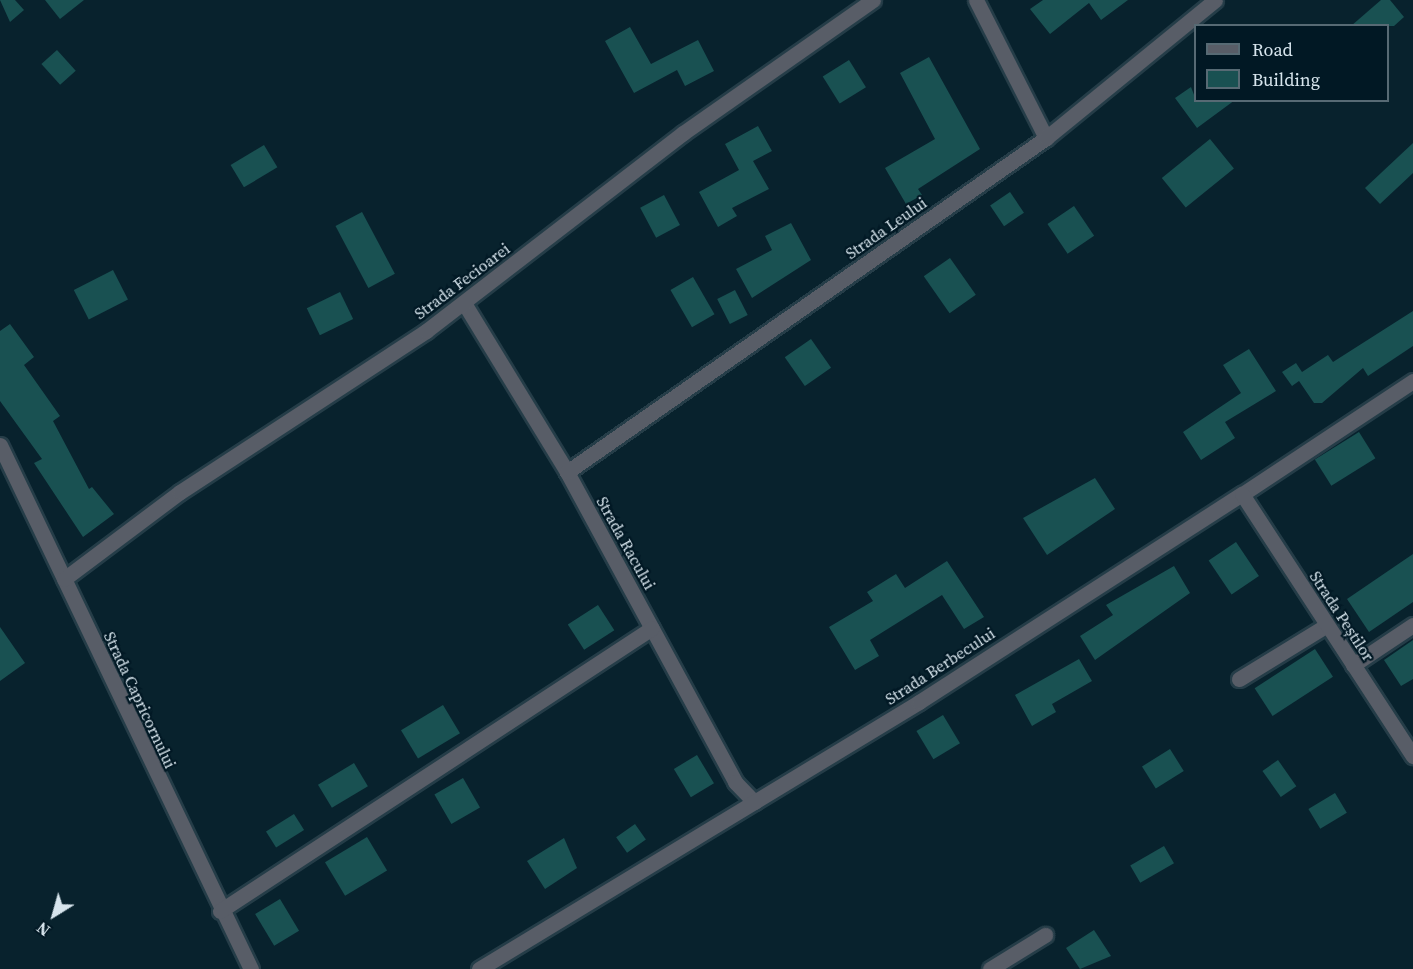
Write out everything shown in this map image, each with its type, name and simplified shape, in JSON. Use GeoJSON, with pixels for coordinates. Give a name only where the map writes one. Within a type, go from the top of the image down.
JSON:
{"type":"FeatureCollection","features":[{"type":"Feature","properties":{"kind":"street","name":"Strada Fecioarei"},"geometry":{"type":"LineString","coordinates":[[64,579],[180,492],[464,303],[683,133],[873,0]]}},
{"type":"Feature","properties":{"kind":"street"},"geometry":{"type":"LineString","coordinates":[[976,0],[1046,138]]}},
{"type":"Feature","properties":{"kind":"street","name":"Strada Leului"},"geometry":{"type":"LineString","coordinates":[[567,472],[1046,138],[1215,0]]}},
{"type":"Feature","properties":{"kind":"street","name":"Strada Racului"},"geometry":{"type":"LineString","coordinates":[[464,303],[567,472],[735,782],[754,802]]}},
{"type":"Feature","properties":{"kind":"street","name":"Strada Berbecului"},"geometry":{"type":"LineString","coordinates":[[479,969],[754,802],[1242,495],[1413,381]]}},
{"type":"Feature","properties":{"kind":"street","name":"Strada Capricornului"},"geometry":{"type":"LineString","coordinates":[[0,445],[220,911],[251,969]]}},
{"type":"Feature","properties":{"kind":"street","name":"Strada Peștilor"},"geometry":{"type":"LineString","coordinates":[[1242,495],[1413,756]]}},
{"type":"Feature","properties":{"kind":"street"},"geometry":{"type":"LineString","coordinates":[[1239,680],[1326,625]]}},
{"type":"Feature","properties":{"kind":"street"},"geometry":{"type":"LineString","coordinates":[[1353,665],[1413,625]]}},
{"type":"Feature","properties":{"kind":"street"},"geometry":{"type":"LineString","coordinates":[[220,911],[652,628]]}},
{"type":"Feature","properties":{"kind":"street"},"geometry":{"type":"LineString","coordinates":[[990,969],[1045,935]]}},
{"type":"Feature","properties":{"kind":"building"},"geometry":{"type":"Polygon","coordinates":[[[0,0],[15,0],[24,10],[10,22],[0,0]]]}},
{"type":"Feature","properties":{"kind":"building"},"geometry":{"type":"Polygon","coordinates":[[[45,0],[84,0],[60,19],[45,0]]]}},
{"type":"Feature","properties":{"kind":"building"},"geometry":{"type":"Polygon","coordinates":[[[1043,0],[1128,0],[1101,20],[1089,3],[1050,34],[1030,9],[1043,0]]]}},
{"type":"Feature","properties":{"kind":"building"},"geometry":{"type":"Polygon","coordinates":[[[1381,0],[1390,0],[1404,17],[1394,26],[1353,24],[1381,0]]]}},
{"type":"Feature","properties":{"kind":"building"},"geometry":{"type":"Polygon","coordinates":[[[630,27],[651,64],[698,40],[714,71],[685,86],[677,70],[634,93],[605,41],[630,27]]]}},
{"type":"Feature","properties":{"kind":"building"},"geometry":{"type":"Polygon","coordinates":[[[57,50],[76,71],[60,85],[41,64],[57,50]]]}},
{"type":"Feature","properties":{"kind":"building"},"geometry":{"type":"Polygon","coordinates":[[[929,57],[980,149],[918,189],[922,195],[906,204],[885,168],[935,139],[900,73],[929,57]]]}},
{"type":"Feature","properties":{"kind":"building"},"geometry":{"type":"Polygon","coordinates":[[[849,60],[866,87],[840,104],[823,76],[849,60]]]}},
{"type":"Feature","properties":{"kind":"building"},"geometry":{"type":"Polygon","coordinates":[[[1191,87],[1194,102],[1232,102],[1197,128],[1175,98],[1191,87]]]}},
{"type":"Feature","properties":{"kind":"building"},"geometry":{"type":"Polygon","coordinates":[[[758,126],[772,151],[753,161],[769,189],[732,208],[737,216],[718,227],[699,192],[739,170],[725,144],[758,126]]]}},
{"type":"Feature","properties":{"kind":"building"},"geometry":{"type":"Polygon","coordinates":[[[1210,139],[1234,169],[1186,208],[1162,178],[1210,139]]]}},
{"type":"Feature","properties":{"kind":"building"},"geometry":{"type":"Polygon","coordinates":[[[1413,143],[1413,173],[1380,204],[1365,188],[1413,143]]]}},
{"type":"Feature","properties":{"kind":"building"},"geometry":{"type":"Polygon","coordinates":[[[264,145],[277,167],[244,187],[231,165],[264,145]]]}},
{"type":"Feature","properties":{"kind":"building"},"geometry":{"type":"Polygon","coordinates":[[[1010,192],[1024,213],[1004,226],[990,205],[1010,192]]]}},
{"type":"Feature","properties":{"kind":"building"},"geometry":{"type":"Polygon","coordinates":[[[664,195],[680,225],[656,238],[640,208],[664,195]]]}},
{"type":"Feature","properties":{"kind":"building"},"geometry":{"type":"Polygon","coordinates":[[[1074,206],[1094,236],[1068,254],[1047,224],[1074,206]]]}},
{"type":"Feature","properties":{"kind":"building"},"geometry":{"type":"Polygon","coordinates":[[[362,212],[395,274],[368,288],[336,226],[362,212]]]}},
{"type":"Feature","properties":{"kind":"building"},"geometry":{"type":"Polygon","coordinates":[[[791,223],[811,260],[752,298],[736,269],[772,250],[765,236],[791,223]]]}},
{"type":"Feature","properties":{"kind":"building"},"geometry":{"type":"Polygon","coordinates":[[[950,258],[976,295],[950,313],[924,276],[950,258]]]}},
{"type":"Feature","properties":{"kind":"building"},"geometry":{"type":"Polygon","coordinates":[[[113,270],[128,299],[89,319],[74,290],[113,270]]]}},
{"type":"Feature","properties":{"kind":"building"},"geometry":{"type":"Polygon","coordinates":[[[693,277],[714,314],[692,327],[670,290],[693,277]]]}},
{"type":"Feature","properties":{"kind":"building"},"geometry":{"type":"Polygon","coordinates":[[[735,290],[748,315],[730,324],[717,299],[735,290]]]}},
{"type":"Feature","properties":{"kind":"building"},"geometry":{"type":"Polygon","coordinates":[[[340,292],[353,319],[320,335],[307,308],[340,292]]]}},
{"type":"Feature","properties":{"kind":"building"},"geometry":{"type":"Polygon","coordinates":[[[1413,311],[1413,346],[1368,376],[1363,368],[1322,403],[1314,403],[1299,381],[1292,386],[1282,372],[1296,363],[1302,372],[1328,355],[1333,362],[1413,311]]]}},
{"type":"Feature","properties":{"kind":"building"},"geometry":{"type":"Polygon","coordinates":[[[10,324],[34,357],[24,365],[60,416],[53,421],[89,489],[92,487],[114,514],[83,537],[34,463],[42,459],[0,401],[0,331],[10,324]]]}},
{"type":"Feature","properties":{"kind":"building"},"geometry":{"type":"Polygon","coordinates":[[[811,339],[831,368],[805,386],[785,357],[811,339]]]}},
{"type":"Feature","properties":{"kind":"building"},"geometry":{"type":"Polygon","coordinates":[[[1249,349],[1276,391],[1225,422],[1235,438],[1201,460],[1183,432],[1241,393],[1223,365],[1249,349]]]}},
{"type":"Feature","properties":{"kind":"building"},"geometry":{"type":"Polygon","coordinates":[[[1359,432],[1375,458],[1331,486],[1315,460],[1359,432]]]}},
{"type":"Feature","properties":{"kind":"building"},"geometry":{"type":"Polygon","coordinates":[[[1095,478],[1115,509],[1047,555],[1023,518],[1095,478]]]}},
{"type":"Feature","properties":{"kind":"building"},"geometry":{"type":"Polygon","coordinates":[[[1236,542],[1259,576],[1232,594],[1209,560],[1236,542]]]}},
{"type":"Feature","properties":{"kind":"building"},"geometry":{"type":"Polygon","coordinates":[[[1413,554],[1413,602],[1369,632],[1347,599],[1413,554]]]}},
{"type":"Feature","properties":{"kind":"building"},"geometry":{"type":"Polygon","coordinates":[[[947,561],[984,617],[964,629],[942,595],[870,640],[879,656],[855,670],[829,627],[873,601],[867,592],[896,574],[905,588],[947,561]]]}},
{"type":"Feature","properties":{"kind":"building"},"geometry":{"type":"Polygon","coordinates":[[[1174,566],[1190,593],[1095,660],[1080,636],[1113,615],[1106,605],[1174,566]]]}},
{"type":"Feature","properties":{"kind":"building"},"geometry":{"type":"Polygon","coordinates":[[[598,605],[614,630],[584,650],[568,625],[598,605]]]}},
{"type":"Feature","properties":{"kind":"building"},"geometry":{"type":"Polygon","coordinates":[[[0,627],[25,663],[0,681],[0,627]]]}},
{"type":"Feature","properties":{"kind":"building"},"geometry":{"type":"Polygon","coordinates":[[[1413,640],[1413,679],[1401,686],[1384,660],[1413,640]]]}},
{"type":"Feature","properties":{"kind":"building"},"geometry":{"type":"Polygon","coordinates":[[[1315,649],[1333,677],[1273,716],[1255,688],[1315,649]]]}},
{"type":"Feature","properties":{"kind":"building"},"geometry":{"type":"Polygon","coordinates":[[[1079,659],[1092,681],[1052,704],[1056,712],[1032,726],[1015,695],[1079,659]]]}},
{"type":"Feature","properties":{"kind":"building"},"geometry":{"type":"Polygon","coordinates":[[[443,705],[460,733],[418,759],[401,730],[443,705]]]}},
{"type":"Feature","properties":{"kind":"building"},"geometry":{"type":"Polygon","coordinates":[[[943,715],[960,743],[933,759],[916,731],[943,715]]]}},
{"type":"Feature","properties":{"kind":"building"},"geometry":{"type":"Polygon","coordinates":[[[1170,749],[1184,771],[1156,789],[1142,766],[1170,749]]]}},
{"type":"Feature","properties":{"kind":"building"},"geometry":{"type":"Polygon","coordinates":[[[697,755],[714,783],[691,797],[674,769],[697,755]]]}},
{"type":"Feature","properties":{"kind":"building"},"geometry":{"type":"Polygon","coordinates":[[[1278,760],[1296,786],[1281,797],[1262,771],[1278,760]]]}},
{"type":"Feature","properties":{"kind":"building"},"geometry":{"type":"Polygon","coordinates":[[[354,763],[368,786],[332,808],[318,785],[354,763]]]}},
{"type":"Feature","properties":{"kind":"building"},"geometry":{"type":"Polygon","coordinates":[[[463,778],[480,807],[451,824],[434,794],[463,778]]]}},
{"type":"Feature","properties":{"kind":"building"},"geometry":{"type":"Polygon","coordinates":[[[1335,793],[1347,813],[1320,829],[1308,809],[1335,793]]]}},
{"type":"Feature","properties":{"kind":"building"},"geometry":{"type":"Polygon","coordinates":[[[294,814],[304,830],[276,848],[266,831],[294,814]]]}},
{"type":"Feature","properties":{"kind":"building"},"geometry":{"type":"Polygon","coordinates":[[[635,824],[646,840],[627,853],[616,837],[635,824]]]}},
{"type":"Feature","properties":{"kind":"building"},"geometry":{"type":"Polygon","coordinates":[[[367,837],[387,870],[345,896],[325,862],[367,837]]]}},
{"type":"Feature","properties":{"kind":"building"},"geometry":{"type":"Polygon","coordinates":[[[564,838],[577,868],[545,889],[527,861],[564,838]]]}},
{"type":"Feature","properties":{"kind":"building"},"geometry":{"type":"Polygon","coordinates":[[[1164,846],[1174,863],[1140,883],[1130,866],[1164,846]]]}},
{"type":"Feature","properties":{"kind":"building"},"geometry":{"type":"Polygon","coordinates":[[[280,899],[299,931],[274,946],[255,914],[280,899]]]}},
{"type":"Feature","properties":{"kind":"building"},"geometry":{"type":"Polygon","coordinates":[[[1094,930],[1111,956],[1080,969],[1066,948],[1094,930]]]}}]}
